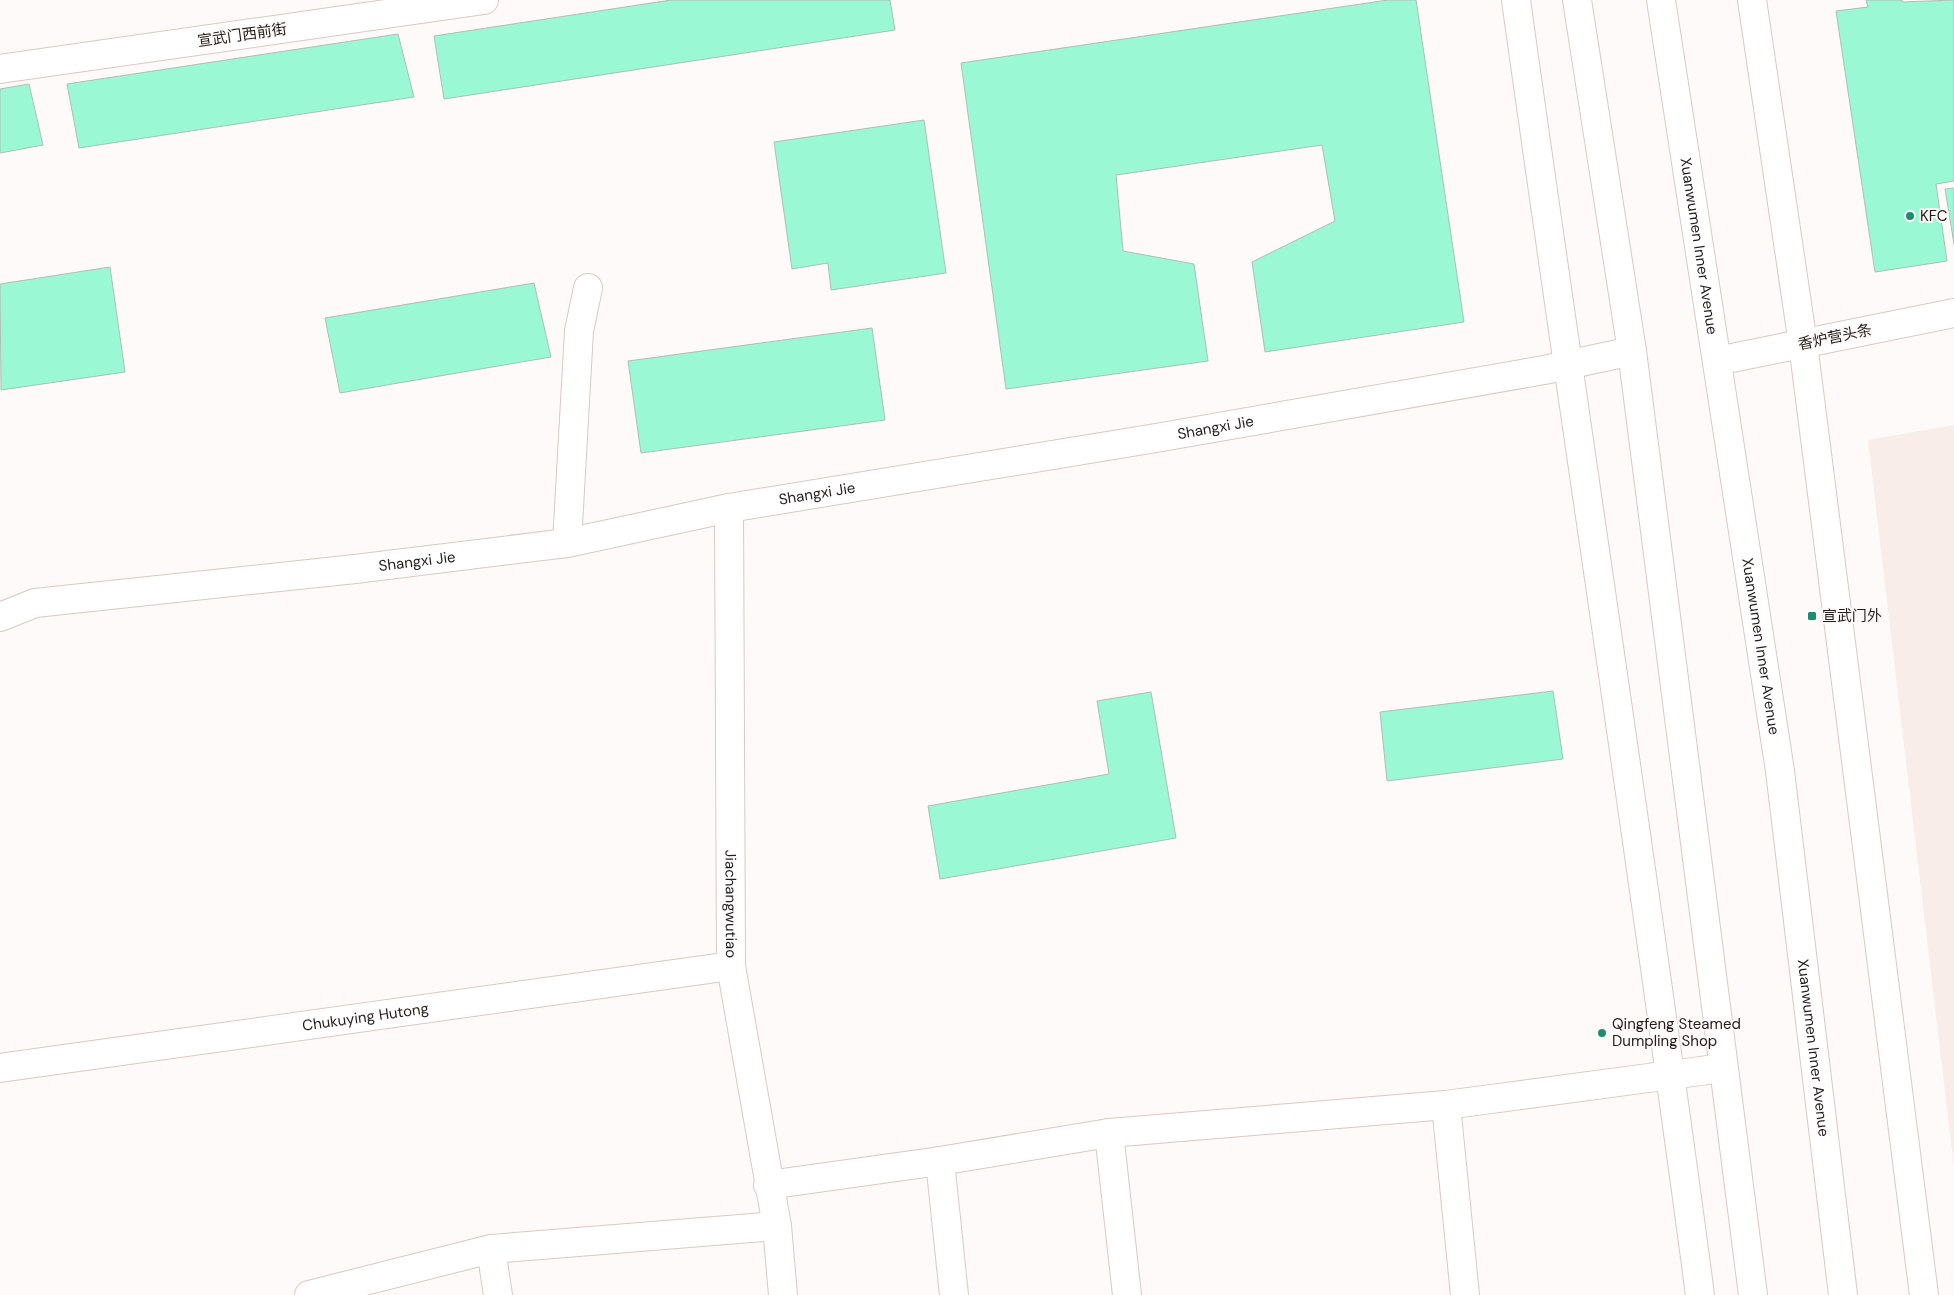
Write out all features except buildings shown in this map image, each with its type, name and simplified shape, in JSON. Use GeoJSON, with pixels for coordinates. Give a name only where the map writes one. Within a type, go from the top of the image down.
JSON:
{"type":"FeatureCollection","features":[{"type":"Feature","properties":{"kind":"street","name":"宣武门西前街"},"geometry":{"type":"LineString","coordinates":[[0,69],[452,2],[484,0]]}},
{"type":"Feature","properties":{"kind":"street"},"geometry":{"type":"LineString","coordinates":[[1516,0],[1567,365],[1671,1075],[1700,1295]]}},
{"type":"Feature","properties":{"kind":"street"},"geometry":{"type":"LineString","coordinates":[[1577,0],[1632,351],[1753,1295]]}},
{"type":"Feature","properties":{"kind":"street","name":"Xuanwumen Inner Avenue"},"geometry":{"type":"LineString","coordinates":[[1661,0],[1780,771],[1843,1295]]}},
{"type":"Feature","properties":{"kind":"street"},"geometry":{"type":"LineString","coordinates":[[1752,0],[1803,344],[1924,1295]]}},
{"type":"Feature","properties":{"kind":"street"},"geometry":{"type":"LineString","coordinates":[[567,543],[579,331],[588,288]]}},
{"type":"Feature","properties":{"kind":"street","name":"香炉营头条"},"geometry":{"type":"LineString","coordinates":[[1716,361],[1954,313]]}},
{"type":"Feature","properties":{"kind":"street","name":"Shangxi Jie"},"geometry":{"type":"LineString","coordinates":[[0,617],[35,603],[355,569],[567,543],[729,508],[1156,438],[1567,365],[1632,351]]}},
{"type":"Feature","properties":{"kind":"street","name":"Jiachangwutiao"},"geometry":{"type":"LineString","coordinates":[[729,508],[731,966],[768,1185],[777,1226],[783,1295]]}},
{"type":"Feature","properties":{"kind":"street","name":"Chukuying Hutong"},"geometry":{"type":"LineString","coordinates":[[0,1068],[731,966]]}},
{"type":"Feature","properties":{"kind":"street"},"geometry":{"type":"LineString","coordinates":[[768,1185],[940,1161],[1109,1133],[1446,1105],[1723,1068]]}},
{"type":"Feature","properties":{"kind":"street"},"geometry":{"type":"LineString","coordinates":[[1446,1105],[1466,1295]]}},
{"type":"Feature","properties":{"kind":"street"},"geometry":{"type":"LineString","coordinates":[[1109,1133],[1127,1295]]}},
{"type":"Feature","properties":{"kind":"street"},"geometry":{"type":"LineString","coordinates":[[940,1161],[954,1295]]}},
{"type":"Feature","properties":{"kind":"street"},"geometry":{"type":"LineString","coordinates":[[309,1295],[491,1249],[777,1226]]}},
{"type":"Feature","properties":{"kind":"street"},"geometry":{"type":"LineString","coordinates":[[491,1249],[498,1295]]}},
{"type":"Feature","properties":{"kind":"shaded area"},"geometry":{"type":"Polygon","coordinates":[[[1954,425],[1954,1168],[1868,440],[1954,425]]]}},
{"type":"Feature","properties":{"kind":"place","name":"KFC"},"geometry":{"type":"Point","coordinates":[1910,216]}},
{"type":"Feature","properties":{"kind":"place","name":"宣武门外"},"geometry":{"type":"Point","coordinates":[1812,616]}},
{"type":"Feature","properties":{"kind":"place","name":"Qingfeng Steamed Dumpling Shop"},"geometry":{"type":"Point","coordinates":[1602,1033]}}]}
